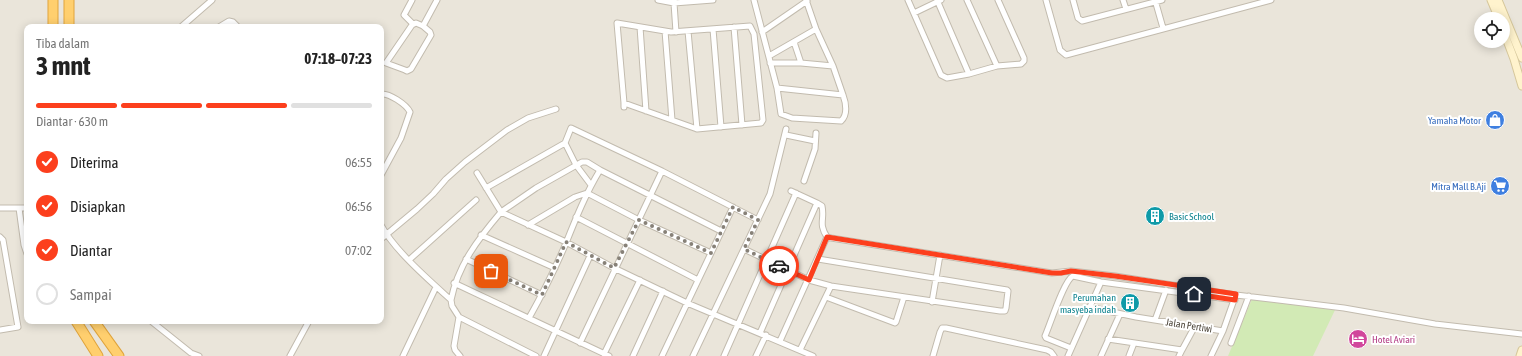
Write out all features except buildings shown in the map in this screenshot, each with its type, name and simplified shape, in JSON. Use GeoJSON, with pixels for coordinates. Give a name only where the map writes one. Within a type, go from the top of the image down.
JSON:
{"type":"FeatureCollection","features":[{"type":"Feature","properties":{"kind":"highway"},"geometry":{"type":"LineString","coordinates":[[54,1],[54,24]]}},
{"type":"Feature","properties":{"kind":"highway"},"geometry":{"type":"LineString","coordinates":[[67,1],[68,24]]}},
{"type":"Feature","properties":{"kind":"highway"},"geometry":{"type":"LineString","coordinates":[[78,324],[98,356]]}},
{"type":"Feature","properties":{"kind":"highway"},"geometry":{"type":"LineString","coordinates":[[96,324],[119,356]]}},
{"type":"Feature","properties":{"kind":"main road"},"geometry":{"type":"LineString","coordinates":[[1491,0],[1496,12]]}},
{"type":"Feature","properties":{"kind":"main road"},"geometry":{"type":"LineString","coordinates":[[1498,0],[1520,46],[1522,58]]}},
{"type":"Feature","properties":{"kind":"main road"},"geometry":{"type":"LineString","coordinates":[[1510,48],[1522,86]]}},
{"type":"Feature","properties":{"kind":"main road"},"geometry":{"type":"LineString","coordinates":[[1520,356],[1522,350]]}},
{"type":"Feature","properties":{"kind":"street"},"geometry":{"type":"LineString","coordinates":[[184,24],[212,0]]}},
{"type":"Feature","properties":{"kind":"street"},"geometry":{"type":"LineString","coordinates":[[412,0],[404,15],[413,24],[416,23],[423,26],[430,32],[431,35],[411,69],[407,71],[386,63],[413,24]]}},
{"type":"Feature","properties":{"kind":"street"},"geometry":{"type":"LineString","coordinates":[[423,26],[437,0]]}},
{"type":"Feature","properties":{"kind":"street"},"geometry":{"type":"LineString","coordinates":[[658,0],[713,0]]}},
{"type":"Feature","properties":{"kind":"street"},"geometry":{"type":"LineString","coordinates":[[754,0],[762,32],[769,56],[770,63],[777,88],[779,112],[792,118],[841,121],[845,117],[846,111],[843,95],[833,66],[816,29],[807,1],[762,32]]}},
{"type":"Feature","properties":{"kind":"street"},"geometry":{"type":"LineString","coordinates":[[908,0],[942,76],[947,78],[969,74],[997,66],[1021,64],[1024,61],[998,0]]}},
{"type":"Feature","properties":{"kind":"street"},"geometry":{"type":"LineString","coordinates":[[967,0],[997,66]]}},
{"type":"Feature","properties":{"kind":"street"},"geometry":{"type":"LineString","coordinates":[[1046,0],[1060,50],[1066,55],[1271,0]]}},
{"type":"Feature","properties":{"kind":"street"},"geometry":{"type":"LineString","coordinates":[[1073,0],[1078,18],[1080,20],[1162,0]]}},
{"type":"Feature","properties":{"kind":"street"},"geometry":{"type":"LineString","coordinates":[[1123,0],[1126,9]]}},
{"type":"Feature","properties":{"kind":"street"},"geometry":{"type":"LineString","coordinates":[[674,1],[676,32]]}},
{"type":"Feature","properties":{"kind":"street"},"geometry":{"type":"LineString","coordinates":[[914,13],[939,1],[969,74]]}},
{"type":"Feature","properties":{"kind":"street"},"geometry":{"type":"LineString","coordinates":[[1155,1],[1163,28]]}},
{"type":"Feature","properties":{"kind":"street"},"geometry":{"type":"LineString","coordinates":[[224,24],[229,21],[235,24]]}},
{"type":"Feature","properties":{"kind":"street"},"geometry":{"type":"LineString","coordinates":[[617,23],[676,32],[750,26],[754,34],[763,120],[761,123],[697,129],[624,105],[617,23]]}},
{"type":"Feature","properties":{"kind":"street"},"geometry":{"type":"LineString","coordinates":[[640,27],[646,111]]}},
{"type":"Feature","properties":{"kind":"street"},"geometry":{"type":"LineString","coordinates":[[734,27],[742,125]]}},
{"type":"Feature","properties":{"kind":"street"},"geometry":{"type":"LineString","coordinates":[[713,29],[721,127]]}},
{"type":"Feature","properties":{"kind":"street"},"geometry":{"type":"LineString","coordinates":[[769,56],[816,29]]}},
{"type":"Feature","properties":{"kind":"street"},"geometry":{"type":"LineString","coordinates":[[665,31],[672,120]]}},
{"type":"Feature","properties":{"kind":"street"},"geometry":{"type":"LineString","coordinates":[[688,31],[697,129]]}},
{"type":"Feature","properties":{"kind":"street"},"geometry":{"type":"LineString","coordinates":[[794,42],[801,63]]}},
{"type":"Feature","properties":{"kind":"street"},"geometry":{"type":"LineString","coordinates":[[770,63],[801,63],[833,66]]}},
{"type":"Feature","properties":{"kind":"street"},"geometry":{"type":"LineString","coordinates":[[777,88],[843,95]]}},
{"type":"Feature","properties":{"kind":"street"},"geometry":{"type":"LineString","coordinates":[[384,94],[396,99],[407,107],[410,112],[400,138],[384,169]]}},
{"type":"Feature","properties":{"kind":"street"},"geometry":{"type":"LineString","coordinates":[[386,235],[422,204],[465,162],[507,130],[528,118],[556,109]]}},
{"type":"Feature","properties":{"kind":"street"},"geometry":{"type":"LineString","coordinates":[[486,188],[565,144],[570,129],[574,128],[758,220]]}},
{"type":"Feature","properties":{"kind":"street"},"geometry":{"type":"LineString","coordinates":[[693,356],[712,313],[770,194],[786,135],[786,129]]}},
{"type":"Feature","properties":{"kind":"street"},"geometry":{"type":"LineString","coordinates":[[804,181],[815,149],[816,133]]}},
{"type":"Feature","properties":{"kind":"street"},"geometry":{"type":"LineString","coordinates":[[786,135],[815,140]]}},
{"type":"Feature","properties":{"kind":"street"},"geometry":{"type":"LineString","coordinates":[[565,144],[576,165],[591,185]]}},
{"type":"Feature","properties":{"kind":"street"},"geometry":{"type":"LineString","coordinates":[[450,300],[454,283],[466,259],[481,235],[501,212],[536,188],[584,162],[721,231]]}},
{"type":"Feature","properties":{"kind":"street"},"geometry":{"type":"LineString","coordinates":[[529,318],[555,268],[587,192],[600,170]]}},
{"type":"Feature","properties":{"kind":"street"},"geometry":{"type":"LineString","coordinates":[[580,343],[614,268],[662,171]]}},
{"type":"Feature","properties":{"kind":"street"},"geometry":{"type":"LineString","coordinates":[[477,173],[501,212],[566,242],[590,256],[663,290],[687,303],[813,356]]}},
{"type":"Feature","properties":{"kind":"street"},"geometry":{"type":"LineString","coordinates":[[587,192],[639,220],[711,253]]}},
{"type":"Feature","properties":{"kind":"street"},"geometry":{"type":"LineString","coordinates":[[528,225],[587,192]]}},
{"type":"Feature","properties":{"kind":"street"},"geometry":{"type":"LineString","coordinates":[[724,356],[767,260],[794,192],[822,207],[822,230],[827,237],[1052,273],[1071,271],[1115,276],[1235,297]]}},
{"type":"Feature","properties":{"kind":"street"},"geometry":{"type":"LineString","coordinates":[[409,260],[476,200]]}},
{"type":"Feature","properties":{"kind":"street"},"geometry":{"type":"LineString","coordinates":[[760,333],[817,203]]}},
{"type":"Feature","properties":{"kind":"street"},"geometry":{"type":"LineString","coordinates":[[662,356],[733,207]]}},
{"type":"Feature","properties":{"kind":"street"},"geometry":{"type":"LineString","coordinates":[[0,208],[24,208]]}},
{"type":"Feature","properties":{"kind":"street"},"geometry":{"type":"LineString","coordinates":[[19,208],[24,245]]}},
{"type":"Feature","properties":{"kind":"street"},"geometry":{"type":"LineString","coordinates":[[576,217],[698,280]]}},
{"type":"Feature","properties":{"kind":"street"},"geometry":{"type":"LineString","coordinates":[[384,231],[409,260],[450,300],[459,317],[536,356]]}},
{"type":"Feature","properties":{"kind":"street"},"geometry":{"type":"LineString","coordinates":[[481,235],[555,268]]}},
{"type":"Feature","properties":{"kind":"street"},"geometry":{"type":"LineString","coordinates":[[0,237],[3,240],[18,327],[0,330]]}},
{"type":"Feature","properties":{"kind":"street"},"geometry":{"type":"LineString","coordinates":[[780,341],[809,280],[827,237]]}},
{"type":"Feature","properties":{"kind":"street"},"geometry":{"type":"LineString","coordinates":[[744,249],[809,280],[831,286],[1000,311],[1005,311],[1006,308],[1007,290],[818,259]]}},
{"type":"Feature","properties":{"kind":"street"},"geometry":{"type":"LineString","coordinates":[[932,302],[940,255]]}},
{"type":"Feature","properties":{"kind":"street"},"geometry":{"type":"LineString","coordinates":[[544,356],[590,256]]}},
{"type":"Feature","properties":{"kind":"street"},"geometry":{"type":"LineString","coordinates":[[466,259],[542,295]]}},
{"type":"Feature","properties":{"kind":"street"},"geometry":{"type":"LineString","coordinates":[[1071,348],[1046,338],[1060,297],[1069,279],[1073,276],[1101,282],[1166,290],[1235,297],[1249,296],[1344,308],[1435,324],[1522,334]]}},
{"type":"Feature","properties":{"kind":"street"},"geometry":{"type":"LineString","coordinates":[[454,283],[606,355],[640,280]]}},
{"type":"Feature","properties":{"kind":"street"},"geometry":{"type":"LineString","coordinates":[[1068,356],[1101,282]]}},
{"type":"Feature","properties":{"kind":"street"},"geometry":{"type":"LineString","coordinates":[[800,350],[831,286]]}},
{"type":"Feature","properties":{"kind":"street"},"geometry":{"type":"LineString","coordinates":[[402,356],[436,287]]}},
{"type":"Feature","properties":{"kind":"street"},"geometry":{"type":"LineString","coordinates":[[633,356],[663,290]]}},
{"type":"Feature","properties":{"kind":"street","name":"Jalan Pertiwi"},"geometry":{"type":"LineString","coordinates":[[1155,320],[1166,290]]}},
{"type":"Feature","properties":{"kind":"street"},"geometry":{"type":"LineString","coordinates":[[1231,343],[1249,296]]}},
{"type":"Feature","properties":{"kind":"street"},"geometry":{"type":"LineString","coordinates":[[826,297],[893,323],[896,322],[904,297]]}},
{"type":"Feature","properties":{"kind":"street"},"geometry":{"type":"LineString","coordinates":[[1211,356],[1223,331],[1235,297]]}},
{"type":"Feature","properties":{"kind":"street","name":"Jalan Pertiwi"},"geometry":{"type":"LineString","coordinates":[[1089,307],[1120,314],[1223,331]]}},
{"type":"Feature","properties":{"kind":"street"},"geometry":{"type":"LineString","coordinates":[[1101,356],[1120,314]]}},
{"type":"Feature","properties":{"kind":"street"},"geometry":{"type":"LineString","coordinates":[[459,317],[454,346],[455,350],[460,356]]}},
{"type":"Feature","properties":{"kind":"street"},"geometry":{"type":"LineString","coordinates":[[155,324],[191,353],[199,356]]}},
{"type":"Feature","properties":{"kind":"street"},"geometry":{"type":"LineString","coordinates":[[290,356],[307,324]]}},
{"type":"Feature","properties":{"kind":"street"},"geometry":{"type":"LineString","coordinates":[[1179,356],[1195,326]]}},
{"type":"Feature","properties":{"kind":"street"},"geometry":{"type":"LineString","coordinates":[[933,356],[940,332],[942,328],[946,328],[1047,350],[1054,356]]}},
{"type":"Feature","properties":{"kind":"street"},"geometry":{"type":"LineString","coordinates":[[756,356],[766,335]]}},
{"type":"Feature","properties":{"kind":"street"},"geometry":{"type":"LineString","coordinates":[[1108,339],[1182,350]]}},
{"type":"Feature","properties":{"kind":"street"},"geometry":{"type":"LineString","coordinates":[[1129,356],[1134,343]]}},
{"type":"Feature","properties":{"kind":"shaded area"},"geometry":{"type":"Polygon","coordinates":[[[0,0],[1522,0],[1522,356],[0,356],[0,0]]]}},
{"type":"Feature","properties":{"kind":"green space"},"geometry":{"type":"Polygon","coordinates":[[[1252,299],[1335,310],[1313,356],[1228,356],[1252,299]]]}},
{"type":"Feature","properties":{"kind":"way so far"},"geometry":{"type":"LineString","coordinates":[[491,271],[542,295],[566,242],[614,268],[639,220],[711,253],[733,207],[758,220],[744,249],[779,266]]}},
{"type":"Feature","properties":{"kind":"place","name":"Yamaha Motor"},"geometry":{"type":"Point","coordinates":[1495,120]}},
{"type":"Feature","properties":{"kind":"place","name":"Mitra Mall B.Aji"},"geometry":{"type":"Point","coordinates":[1500,186]}},
{"type":"Feature","properties":{"kind":"place","name":"Basic School"},"geometry":{"type":"Point","coordinates":[1155,216]}},
{"type":"Feature","properties":{"kind":"place","name":"Perumahan masyeba indah"},"geometry":{"type":"Point","coordinates":[1130,303]}},
{"type":"Feature","properties":{"kind":"place","name":"Hotel Aviari"},"geometry":{"type":"Point","coordinates":[1358,339]}},
{"type":"Feature","properties":{"kind":"route"},"geometry":{"type":"LineString","coordinates":[[779,266],[809,280],[827,237],[1052,273],[1071,271],[1115,276],[1236,294],[1235,300],[1194,294]]}}]}
